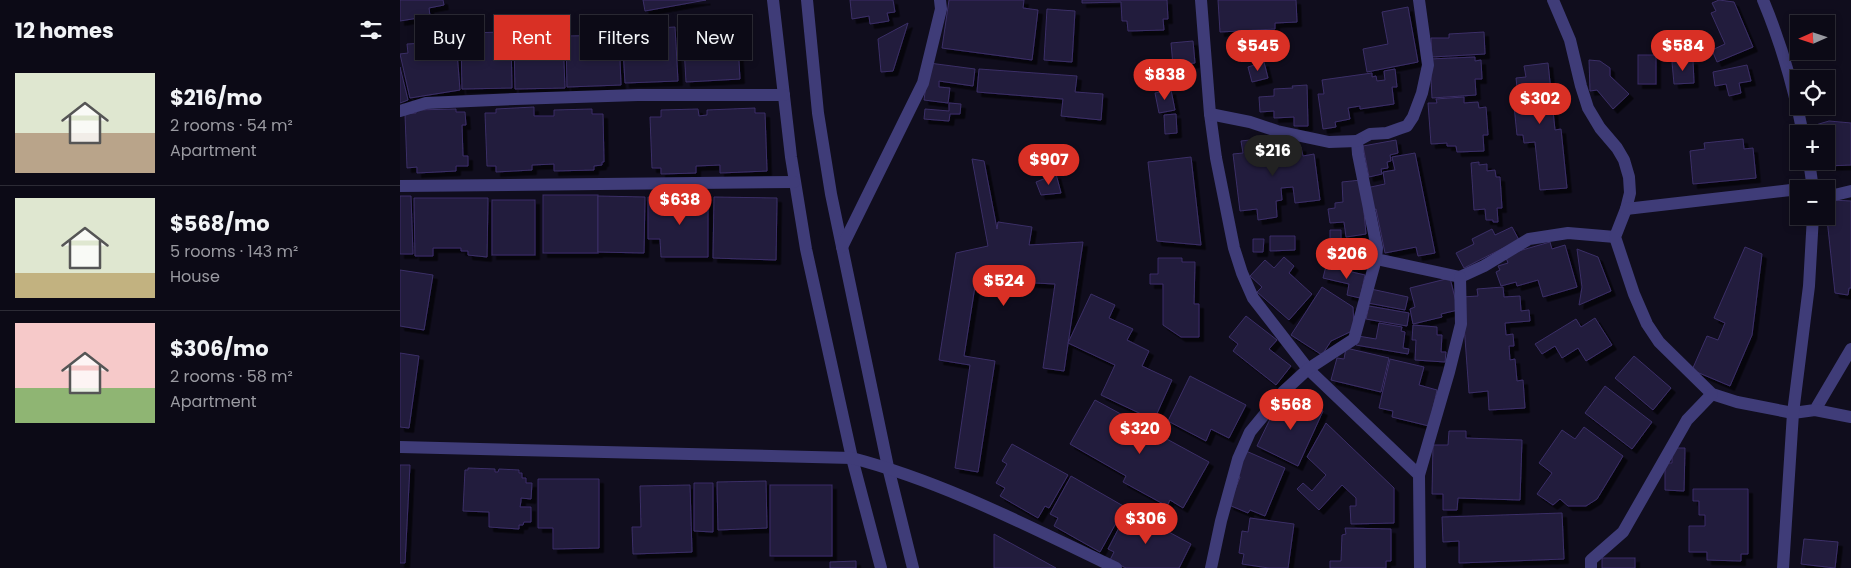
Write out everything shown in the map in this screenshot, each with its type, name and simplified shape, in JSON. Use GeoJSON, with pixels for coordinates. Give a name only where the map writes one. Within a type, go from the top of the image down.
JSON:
{"type":"FeatureCollection","features":[{"type":"Feature","properties":{"kind":"street"},"geometry":{"type":"LineString","coordinates":[[773,0],[794,182],[806,249],[852,458],[881,568]]}},
{"type":"Feature","properties":{"kind":"street"},"geometry":{"type":"LineString","coordinates":[[807,0],[818,113],[842,247],[888,467],[913,568]]}},
{"type":"Feature","properties":{"kind":"street"},"geometry":{"type":"LineString","coordinates":[[842,247],[923,83],[941,9],[940,0]]}},
{"type":"Feature","properties":{"kind":"street"},"geometry":{"type":"LineString","coordinates":[[1201,0],[1210,114],[1216,158],[1234,248],[1253,298],[1308,369],[1420,475]]}},
{"type":"Feature","properties":{"kind":"street"},"geometry":{"type":"LineString","coordinates":[[1210,114],[1329,142],[1357,141],[1370,134],[1387,133],[1407,126],[1414,117],[1428,65],[1418,0]]}},
{"type":"Feature","properties":{"kind":"street"},"geometry":{"type":"LineString","coordinates":[[1553,0],[1570,40],[1588,108],[1600,128],[1617,148],[1624,160],[1629,177],[1630,193],[1615,237],[1634,294],[1647,324],[1659,342],[1712,394],[1737,402],[1793,413],[1815,410],[1851,417]]}},
{"type":"Feature","properties":{"kind":"street"},"geometry":{"type":"LineString","coordinates":[[1763,0],[1786,64],[1801,125]]}},
{"type":"Feature","properties":{"kind":"street"},"geometry":{"type":"LineString","coordinates":[[400,111],[426,103],[495,100],[638,95],[784,95]]}},
{"type":"Feature","properties":{"kind":"street"},"geometry":{"type":"LineString","coordinates":[[1211,568],[1220,521],[1238,459],[1250,432],[1283,392],[1308,369],[1354,339],[1376,259],[1377,248],[1357,141]]}},
{"type":"Feature","properties":{"kind":"street"},"geometry":{"type":"LineString","coordinates":[[400,186],[794,182]]}},
{"type":"Feature","properties":{"kind":"street"},"geometry":{"type":"LineString","coordinates":[[1626,209],[1790,190]]}},
{"type":"Feature","properties":{"kind":"street"},"geometry":{"type":"LineString","coordinates":[[1835,195],[1851,192]]}},
{"type":"Feature","properties":{"kind":"street"},"geometry":{"type":"LineString","coordinates":[[1782,568],[1793,413],[1809,286],[1813,225]]}},
{"type":"Feature","properties":{"kind":"street"},"geometry":{"type":"LineString","coordinates":[[1376,259],[1460,277],[1484,266],[1529,238],[1568,233],[1615,237]]}},
{"type":"Feature","properties":{"kind":"street"},"geometry":{"type":"LineString","coordinates":[[1420,568],[1420,475],[1461,324],[1460,277]]}},
{"type":"Feature","properties":{"kind":"street"},"geometry":{"type":"LineString","coordinates":[[1815,410],[1851,349]]}},
{"type":"Feature","properties":{"kind":"street"},"geometry":{"type":"LineString","coordinates":[[1591,568],[1592,560],[1623,532],[1686,420],[1712,394]]}},
{"type":"Feature","properties":{"kind":"street"},"geometry":{"type":"LineString","coordinates":[[400,447],[852,458],[888,467],[963,497],[1116,568]]}},
{"type":"Feature","properties":{"kind":"building"},"geometry":{"type":"Polygon","coordinates":[[[400,0],[443,0],[444,5],[429,8],[430,15],[415,15],[415,18],[400,21],[400,0]]]}},
{"type":"Feature","properties":{"kind":"building"},"geometry":{"type":"Polygon","coordinates":[[[643,0],[706,0],[645,11],[643,0]]]}},
{"type":"Feature","properties":{"kind":"building"},"geometry":{"type":"Polygon","coordinates":[[[850,0],[893,0],[895,12],[887,13],[889,21],[870,24],[869,16],[852,19],[850,0]]]}},
{"type":"Feature","properties":{"kind":"building"},"geometry":{"type":"Polygon","coordinates":[[[949,0],[1024,0],[1023,8],[1038,10],[1032,60],[942,48],[949,0]]]}},
{"type":"Feature","properties":{"kind":"building"},"geometry":{"type":"Polygon","coordinates":[[[1082,0],[1167,0],[1168,19],[1163,19],[1164,30],[1128,31],[1127,21],[1122,21],[1121,2],[1082,3],[1082,0]]]}},
{"type":"Feature","properties":{"kind":"building"},"geometry":{"type":"Polygon","coordinates":[[[1218,0],[1296,0],[1297,22],[1275,23],[1275,29],[1220,32],[1218,0]]]}},
{"type":"Feature","properties":{"kind":"building"},"geometry":{"type":"Polygon","coordinates":[[[1719,0],[1734,2],[1753,47],[1717,62],[1712,50],[1725,44],[1711,13],[1716,11],[1712,3],[1719,0]]]}},
{"type":"Feature","properties":{"kind":"building"},"geometry":{"type":"Polygon","coordinates":[[[1408,7],[1418,62],[1367,72],[1363,49],[1388,44],[1382,12],[1408,7]]]}},
{"type":"Feature","properties":{"kind":"building"},"geometry":{"type":"Polygon","coordinates":[[[1047,9],[1075,11],[1072,62],[1044,60],[1047,9]]]}},
{"type":"Feature","properties":{"kind":"building"},"geometry":{"type":"Polygon","coordinates":[[[908,23],[893,71],[881,72],[878,39],[908,23]]]}},
{"type":"Feature","properties":{"kind":"building"},"geometry":{"type":"Polygon","coordinates":[[[668,27],[675,27],[678,81],[625,83],[624,60],[668,60],[668,27]]]}},
{"type":"Feature","properties":{"kind":"building"},"geometry":{"type":"Polygon","coordinates":[[[494,32],[494,60],[511,60],[512,88],[462,89],[461,60],[484,60],[484,33],[494,32]]]}},
{"type":"Feature","properties":{"kind":"building"},"geometry":{"type":"Polygon","coordinates":[[[1484,32],[1485,54],[1432,57],[1431,38],[1449,38],[1449,34],[1484,32]]]}},
{"type":"Feature","properties":{"kind":"building"},"geometry":{"type":"Polygon","coordinates":[[[570,36],[580,36],[580,60],[620,60],[621,85],[567,87],[566,60],[570,60],[570,36]]]}},
{"type":"Feature","properties":{"kind":"building"},"geometry":{"type":"Polygon","coordinates":[[[1193,41],[1195,63],[1173,65],[1171,43],[1193,41]]]}},
{"type":"Feature","properties":{"kind":"building"},"geometry":{"type":"Polygon","coordinates":[[[407,44],[415,44],[415,60],[458,60],[460,90],[410,98],[400,54],[408,53],[407,44]]]}},
{"type":"Feature","properties":{"kind":"building"},"geometry":{"type":"Polygon","coordinates":[[[1638,55],[1656,55],[1656,84],[1638,84],[1638,55]]]}},
{"type":"Feature","properties":{"kind":"building"},"geometry":{"type":"Polygon","coordinates":[[[1475,57],[1475,61],[1481,60],[1482,79],[1475,79],[1476,95],[1432,98],[1430,59],[1475,57]]]}},
{"type":"Feature","properties":{"kind":"building"},"geometry":{"type":"Polygon","coordinates":[[[514,60],[564,60],[565,88],[515,89],[514,60]]]}},
{"type":"Feature","properties":{"kind":"building"},"geometry":{"type":"Polygon","coordinates":[[[685,60],[739,60],[740,79],[686,82],[685,60]]]}},
{"type":"Feature","properties":{"kind":"building"},"geometry":{"type":"Polygon","coordinates":[[[1589,60],[1600,61],[1610,68],[1610,76],[1629,94],[1613,109],[1597,90],[1590,91],[1589,60]]]}},
{"type":"Feature","properties":{"kind":"building"},"geometry":{"type":"Polygon","coordinates":[[[1693,60],[1694,83],[1674,84],[1672,62],[1693,60]]]}},
{"type":"Feature","properties":{"kind":"building"},"geometry":{"type":"Polygon","coordinates":[[[1264,62],[1268,78],[1252,82],[1248,67],[1264,62]]]}},
{"type":"Feature","properties":{"kind":"building"},"geometry":{"type":"Polygon","coordinates":[[[929,63],[975,69],[973,86],[939,81],[939,87],[950,88],[948,103],[924,100],[929,63]]]}},
{"type":"Feature","properties":{"kind":"building"},"geometry":{"type":"Polygon","coordinates":[[[1548,63],[1555,130],[1561,129],[1567,188],[1540,190],[1535,142],[1524,143],[1523,135],[1517,135],[1513,96],[1518,96],[1516,78],[1526,77],[1524,66],[1548,63]]]}},
{"type":"Feature","properties":{"kind":"building"},"geometry":{"type":"Polygon","coordinates":[[[1747,65],[1751,81],[1739,83],[1741,93],[1729,96],[1726,84],[1715,86],[1713,72],[1747,65]]]}},
{"type":"Feature","properties":{"kind":"building"},"geometry":{"type":"Polygon","coordinates":[[[400,67],[408,100],[400,103],[400,67]]]}},
{"type":"Feature","properties":{"kind":"building"},"geometry":{"type":"Polygon","coordinates":[[[979,69],[1077,76],[1075,92],[1103,94],[1101,120],[1061,116],[1063,99],[977,92],[979,69]]]}},
{"type":"Feature","properties":{"kind":"building"},"geometry":{"type":"Polygon","coordinates":[[[1395,69],[1397,87],[1392,87],[1394,104],[1360,109],[1360,106],[1348,108],[1350,119],[1335,122],[1336,127],[1323,129],[1318,94],[1324,94],[1322,80],[1372,73],[1372,77],[1376,76],[1377,81],[1385,80],[1384,71],[1395,69]]]}},
{"type":"Feature","properties":{"kind":"building"},"geometry":{"type":"Polygon","coordinates":[[[1307,85],[1308,126],[1294,126],[1294,117],[1274,118],[1274,111],[1260,112],[1259,97],[1274,96],[1274,89],[1307,85]]]}},
{"type":"Feature","properties":{"kind":"building"},"geometry":{"type":"Polygon","coordinates":[[[1171,90],[1175,110],[1159,113],[1155,93],[1171,90]]]}},
{"type":"Feature","properties":{"kind":"building"},"geometry":{"type":"Polygon","coordinates":[[[1464,97],[1464,103],[1478,102],[1479,108],[1486,107],[1488,135],[1483,135],[1484,151],[1457,152],[1456,146],[1447,146],[1447,143],[1431,144],[1428,103],[1437,103],[1436,99],[1464,97]]]}},
{"type":"Feature","properties":{"kind":"building"},"geometry":{"type":"Polygon","coordinates":[[[949,103],[961,104],[960,114],[950,114],[949,121],[924,119],[925,109],[949,111],[949,103]]]}},
{"type":"Feature","properties":{"kind":"building"},"geometry":{"type":"Polygon","coordinates":[[[534,107],[534,116],[554,116],[554,110],[592,109],[592,114],[603,114],[604,162],[602,162],[602,165],[594,166],[594,170],[554,171],[554,164],[532,165],[532,170],[496,172],[496,166],[487,166],[485,113],[496,113],[496,109],[534,107]]]}},
{"type":"Feature","properties":{"kind":"building"},"geometry":{"type":"Polygon","coordinates":[[[755,108],[755,113],[765,113],[767,171],[720,173],[720,165],[696,166],[696,173],[661,174],[661,168],[652,168],[650,117],[661,117],[661,110],[698,109],[699,116],[707,115],[707,110],[755,108]]]}},
{"type":"Feature","properties":{"kind":"building"},"geometry":{"type":"Polygon","coordinates":[[[456,109],[456,112],[465,112],[466,125],[462,125],[463,156],[468,156],[468,166],[456,166],[456,171],[417,173],[417,167],[407,168],[405,114],[416,113],[416,110],[456,109]]]}},
{"type":"Feature","properties":{"kind":"building"},"geometry":{"type":"Polygon","coordinates":[[[1176,114],[1177,133],[1165,134],[1164,115],[1176,114]]]}},
{"type":"Feature","properties":{"kind":"building"},"geometry":{"type":"Polygon","coordinates":[[[1829,121],[1851,123],[1851,165],[1835,166],[1835,125],[1816,125],[1829,121]]]}},
{"type":"Feature","properties":{"kind":"building"},"geometry":{"type":"Polygon","coordinates":[[[1268,138],[1269,151],[1301,147],[1303,156],[1314,154],[1320,200],[1295,203],[1293,187],[1281,188],[1282,200],[1276,201],[1277,217],[1258,220],[1257,209],[1240,211],[1233,154],[1243,153],[1241,141],[1268,138]]]}},
{"type":"Feature","properties":{"kind":"building"},"geometry":{"type":"Polygon","coordinates":[[[1743,139],[1744,149],[1753,148],[1756,178],[1693,184],[1690,151],[1705,149],[1704,143],[1743,139]]]}},
{"type":"Feature","properties":{"kind":"building"},"geometry":{"type":"Polygon","coordinates":[[[1396,140],[1398,153],[1390,155],[1391,161],[1387,162],[1388,168],[1381,169],[1382,174],[1369,177],[1363,146],[1396,140]]]}},
{"type":"Feature","properties":{"kind":"building"},"geometry":{"type":"Polygon","coordinates":[[[1415,153],[1435,253],[1418,256],[1416,247],[1385,253],[1376,209],[1370,211],[1366,188],[1385,184],[1383,172],[1395,170],[1392,157],[1415,153]]]}},
{"type":"Feature","properties":{"kind":"building"},"geometry":{"type":"Polygon","coordinates":[[[1191,157],[1201,245],[1157,241],[1148,162],[1191,157]]]}},
{"type":"Feature","properties":{"kind":"building"},"geometry":{"type":"Polygon","coordinates":[[[972,159],[984,161],[997,229],[998,222],[1032,227],[1029,245],[1083,242],[1064,371],[1043,368],[1055,284],[976,280],[964,356],[995,361],[978,472],[955,468],[970,365],[939,360],[956,253],[988,246],[972,159]]]}},
{"type":"Feature","properties":{"kind":"building"},"geometry":{"type":"Polygon","coordinates":[[[1479,162],[1479,165],[1487,164],[1487,171],[1495,170],[1496,177],[1500,177],[1502,208],[1497,208],[1498,222],[1486,220],[1485,209],[1474,210],[1471,163],[1479,162]]]}},
{"type":"Feature","properties":{"kind":"building"},"geometry":{"type":"Polygon","coordinates":[[[1056,174],[1061,193],[1041,195],[1036,182],[1056,174]]]}},
{"type":"Feature","properties":{"kind":"building"},"geometry":{"type":"Polygon","coordinates":[[[1361,180],[1366,234],[1346,237],[1344,222],[1330,223],[1328,209],[1335,208],[1335,203],[1343,202],[1342,182],[1361,180]]]}},
{"type":"Feature","properties":{"kind":"building"},"geometry":{"type":"Polygon","coordinates":[[[543,195],[598,195],[598,253],[543,253],[543,195]]]}},
{"type":"Feature","properties":{"kind":"building"},"geometry":{"type":"Polygon","coordinates":[[[400,196],[411,196],[413,254],[400,254],[400,196]]]}},
{"type":"Feature","properties":{"kind":"building"},"geometry":{"type":"Polygon","coordinates":[[[598,196],[645,197],[644,253],[598,252],[598,196]]]}},
{"type":"Feature","properties":{"kind":"building"},"geometry":{"type":"Polygon","coordinates":[[[648,197],[708,197],[708,257],[661,257],[660,239],[648,239],[648,197]]]}},
{"type":"Feature","properties":{"kind":"building"},"geometry":{"type":"Polygon","coordinates":[[[714,197],[777,198],[776,260],[713,258],[714,197]]]}},
{"type":"Feature","properties":{"kind":"building"},"geometry":{"type":"Polygon","coordinates":[[[414,198],[488,198],[487,257],[468,255],[468,251],[461,251],[461,248],[433,248],[433,256],[415,256],[414,198]]]}},
{"type":"Feature","properties":{"kind":"building"},"geometry":{"type":"Polygon","coordinates":[[[492,200],[535,200],[535,255],[492,255],[492,200]]]}},
{"type":"Feature","properties":{"kind":"building"},"geometry":{"type":"Polygon","coordinates":[[[1835,200],[1851,201],[1851,288],[1849,288],[1848,295],[1835,293],[1828,225],[1835,225],[1835,200]]]}},
{"type":"Feature","properties":{"kind":"building"},"geometry":{"type":"Polygon","coordinates":[[[1512,227],[1519,240],[1464,268],[1456,253],[1474,244],[1472,239],[1492,229],[1495,235],[1512,227]]]}},
{"type":"Feature","properties":{"kind":"building"},"geometry":{"type":"Polygon","coordinates":[[[1330,230],[1341,230],[1341,242],[1368,242],[1368,269],[1341,268],[1341,260],[1330,260],[1330,230]]]}},
{"type":"Feature","properties":{"kind":"building"},"geometry":{"type":"Polygon","coordinates":[[[1270,236],[1295,236],[1295,250],[1270,251],[1270,236]]]}},
{"type":"Feature","properties":{"kind":"building"},"geometry":{"type":"Polygon","coordinates":[[[1253,239],[1264,239],[1263,252],[1253,252],[1253,239]]]}},
{"type":"Feature","properties":{"kind":"building"},"geometry":{"type":"Polygon","coordinates":[[[1550,242],[1552,249],[1565,245],[1577,287],[1543,297],[1538,280],[1517,286],[1516,282],[1501,286],[1496,272],[1500,270],[1498,266],[1508,263],[1505,255],[1550,242]]]}},
{"type":"Feature","properties":{"kind":"building"},"geometry":{"type":"Polygon","coordinates":[[[1745,247],[1762,254],[1752,335],[1730,386],[1692,370],[1707,336],[1718,340],[1725,323],[1714,318],[1745,247]]]}},
{"type":"Feature","properties":{"kind":"building"},"geometry":{"type":"Polygon","coordinates":[[[1577,249],[1598,257],[1611,291],[1579,305],[1582,287],[1577,249]]]}},
{"type":"Feature","properties":{"kind":"building"},"geometry":{"type":"Polygon","coordinates":[[[1284,257],[1294,266],[1289,273],[1312,294],[1289,320],[1257,292],[1262,287],[1250,276],[1265,260],[1274,268],[1284,257]]]}},
{"type":"Feature","properties":{"kind":"building"},"geometry":{"type":"Polygon","coordinates":[[[1158,258],[1182,258],[1182,262],[1195,262],[1194,304],[1199,304],[1199,337],[1181,337],[1163,325],[1163,284],[1150,284],[1150,274],[1158,274],[1158,258]]]}},
{"type":"Feature","properties":{"kind":"building"},"geometry":{"type":"Polygon","coordinates":[[[1326,266],[1365,275],[1360,298],[1347,295],[1349,284],[1323,278],[1326,266]]]}},
{"type":"Feature","properties":{"kind":"building"},"geometry":{"type":"Polygon","coordinates":[[[400,270],[433,275],[424,330],[400,326],[400,270]]]}},
{"type":"Feature","properties":{"kind":"building"},"geometry":{"type":"Polygon","coordinates":[[[1450,278],[1458,310],[1441,314],[1442,317],[1413,324],[1410,309],[1415,307],[1410,288],[1450,278]]]}},
{"type":"Feature","properties":{"kind":"building"},"geometry":{"type":"Polygon","coordinates":[[[1322,287],[1353,307],[1354,330],[1331,341],[1322,355],[1291,335],[1322,287]]]}},
{"type":"Feature","properties":{"kind":"building"},"geometry":{"type":"Polygon","coordinates":[[[1503,287],[1504,297],[1520,296],[1521,311],[1529,310],[1530,321],[1505,323],[1506,335],[1513,334],[1514,346],[1509,346],[1510,360],[1515,359],[1517,381],[1523,380],[1525,408],[1489,410],[1488,391],[1469,393],[1462,297],[1478,296],[1477,289],[1503,287]]]}},
{"type":"Feature","properties":{"kind":"building"},"geometry":{"type":"Polygon","coordinates":[[[1371,289],[1408,297],[1405,310],[1368,303],[1371,289]]]}},
{"type":"Feature","properties":{"kind":"building"},"geometry":{"type":"Polygon","coordinates":[[[1091,294],[1115,305],[1109,318],[1133,329],[1127,340],[1149,351],[1142,366],[1172,380],[1154,420],[1101,395],[1115,365],[1068,343],[1091,294]]]}},
{"type":"Feature","properties":{"kind":"building"},"geometry":{"type":"Polygon","coordinates":[[[1369,306],[1409,313],[1407,326],[1366,319],[1369,306]]]}},
{"type":"Feature","properties":{"kind":"building"},"geometry":{"type":"Polygon","coordinates":[[[1246,316],[1277,340],[1269,349],[1291,366],[1276,385],[1233,351],[1238,344],[1229,337],[1246,316]]]}},
{"type":"Feature","properties":{"kind":"building"},"geometry":{"type":"Polygon","coordinates":[[[1595,318],[1612,345],[1586,361],[1578,348],[1562,358],[1555,346],[1542,354],[1535,344],[1576,319],[1581,327],[1595,318]]]}},
{"type":"Feature","properties":{"kind":"building"},"geometry":{"type":"Polygon","coordinates":[[[1379,323],[1402,327],[1401,331],[1405,332],[1403,348],[1409,349],[1408,354],[1356,345],[1358,336],[1376,339],[1379,323]]]}},
{"type":"Feature","properties":{"kind":"building"},"geometry":{"type":"Polygon","coordinates":[[[1413,325],[1437,327],[1437,335],[1442,335],[1441,352],[1446,352],[1445,362],[1415,360],[1416,340],[1412,340],[1413,325]]]}},
{"type":"Feature","properties":{"kind":"building"},"geometry":{"type":"Polygon","coordinates":[[[1346,348],[1389,358],[1381,392],[1331,380],[1337,358],[1344,359],[1346,348]]]}},
{"type":"Feature","properties":{"kind":"building"},"geometry":{"type":"Polygon","coordinates":[[[400,353],[419,356],[409,428],[400,427],[400,353]]]}},
{"type":"Feature","properties":{"kind":"building"},"geometry":{"type":"Polygon","coordinates":[[[1634,356],[1671,388],[1653,410],[1615,378],[1634,356]]]}},
{"type":"Feature","properties":{"kind":"building"},"geometry":{"type":"Polygon","coordinates":[[[1390,359],[1424,367],[1419,385],[1437,390],[1429,426],[1392,417],[1393,411],[1379,408],[1390,359]]]}},
{"type":"Feature","properties":{"kind":"building"},"geometry":{"type":"Polygon","coordinates":[[[1190,376],[1246,405],[1229,438],[1211,429],[1206,441],[1168,421],[1190,376]]]}},
{"type":"Feature","properties":{"kind":"building"},"geometry":{"type":"Polygon","coordinates":[[[1605,386],[1652,422],[1632,449],[1585,413],[1605,386]]]}},
{"type":"Feature","properties":{"kind":"building"},"geometry":{"type":"Polygon","coordinates":[[[1290,395],[1323,411],[1298,466],[1257,446],[1272,415],[1280,419],[1290,395]]]}},
{"type":"Feature","properties":{"kind":"building"},"geometry":{"type":"Polygon","coordinates":[[[1095,400],[1209,462],[1183,508],[1170,500],[1167,506],[1123,482],[1126,476],[1070,444],[1095,400]]]}},
{"type":"Feature","properties":{"kind":"building"},"geometry":{"type":"Polygon","coordinates":[[[1326,423],[1394,488],[1394,523],[1351,524],[1350,506],[1356,506],[1356,498],[1342,485],[1319,510],[1297,489],[1303,483],[1312,491],[1326,475],[1307,457],[1326,423]]]}},
{"type":"Feature","properties":{"kind":"building"},"geometry":{"type":"Polygon","coordinates":[[[1584,427],[1623,456],[1597,499],[1586,506],[1568,506],[1560,499],[1553,505],[1537,494],[1552,473],[1539,463],[1562,430],[1575,439],[1584,427]]]}},
{"type":"Feature","properties":{"kind":"building"},"geometry":{"type":"Polygon","coordinates":[[[1449,431],[1466,431],[1466,438],[1522,440],[1520,500],[1458,498],[1457,510],[1443,510],[1443,494],[1432,494],[1433,445],[1448,445],[1449,431]]]}},
{"type":"Feature","properties":{"kind":"building"},"geometry":{"type":"Polygon","coordinates":[[[1012,444],[1068,475],[1049,508],[1045,506],[1038,518],[1000,496],[1005,488],[996,483],[1007,464],[1002,461],[1012,444]]]}},
{"type":"Feature","properties":{"kind":"building"},"geometry":{"type":"Polygon","coordinates":[[[1672,448],[1685,448],[1684,491],[1665,490],[1665,463],[1672,463],[1672,448]]]}},
{"type":"Feature","properties":{"kind":"building"},"geometry":{"type":"Polygon","coordinates":[[[1246,451],[1285,468],[1265,516],[1250,510],[1248,513],[1229,505],[1240,477],[1236,475],[1246,451]]]}},
{"type":"Feature","properties":{"kind":"building"},"geometry":{"type":"Polygon","coordinates":[[[400,465],[410,465],[405,563],[400,563],[400,465]]]}},
{"type":"Feature","properties":{"kind":"building"},"geometry":{"type":"Polygon","coordinates":[[[468,468],[495,469],[495,472],[498,472],[499,469],[519,470],[519,473],[522,473],[522,478],[526,478],[526,483],[532,483],[531,499],[521,498],[520,507],[531,507],[531,522],[524,522],[523,525],[519,525],[519,529],[489,527],[489,512],[463,511],[465,470],[468,470],[468,468]]]}},
{"type":"Feature","properties":{"kind":"building"},"geometry":{"type":"Polygon","coordinates":[[[1071,476],[1125,507],[1100,552],[1054,526],[1058,518],[1050,514],[1071,476]]]}},
{"type":"Feature","properties":{"kind":"building"},"geometry":{"type":"Polygon","coordinates":[[[538,479],[599,479],[599,548],[553,549],[553,528],[538,528],[538,479]]]}},
{"type":"Feature","properties":{"kind":"building"},"geometry":{"type":"Polygon","coordinates":[[[766,481],[767,528],[718,530],[717,482],[766,481]]]}},
{"type":"Feature","properties":{"kind":"building"},"geometry":{"type":"Polygon","coordinates":[[[694,483],[713,483],[713,532],[694,531],[694,483]]]}},
{"type":"Feature","properties":{"kind":"building"},"geometry":{"type":"Polygon","coordinates":[[[690,485],[692,552],[633,554],[632,527],[641,527],[640,486],[690,485]]]}},
{"type":"Feature","properties":{"kind":"building"},"geometry":{"type":"Polygon","coordinates":[[[770,485],[832,485],[832,556],[770,556],[770,485]]]}},
{"type":"Feature","properties":{"kind":"building"},"geometry":{"type":"Polygon","coordinates":[[[1693,489],[1748,489],[1748,554],[1741,554],[1741,561],[1707,560],[1707,552],[1689,552],[1689,526],[1705,526],[1705,515],[1699,515],[1699,501],[1693,501],[1693,489]]]}},
{"type":"Feature","properties":{"kind":"building"},"geometry":{"type":"Polygon","coordinates":[[[1128,510],[1191,544],[1179,568],[1126,568],[1110,560],[1114,552],[1108,549],[1128,510]]]}},
{"type":"Feature","properties":{"kind":"building"},"geometry":{"type":"Polygon","coordinates":[[[1562,513],[1564,559],[1459,563],[1459,541],[1443,542],[1442,517],[1562,513]]]}},
{"type":"Feature","properties":{"kind":"building"},"geometry":{"type":"Polygon","coordinates":[[[1250,518],[1294,524],[1288,568],[1269,568],[1242,564],[1244,554],[1239,553],[1242,531],[1248,532],[1250,518]]]}},
{"type":"Feature","properties":{"kind":"building"},"geometry":{"type":"Polygon","coordinates":[[[1345,528],[1391,529],[1391,561],[1386,561],[1386,568],[1330,568],[1330,561],[1341,561],[1342,535],[1346,534],[1345,528]]]}},
{"type":"Feature","properties":{"kind":"building"},"geometry":{"type":"Polygon","coordinates":[[[994,534],[1056,568],[994,568],[994,534]]]}},
{"type":"Feature","properties":{"kind":"building"},"geometry":{"type":"Polygon","coordinates":[[[1804,539],[1838,542],[1835,568],[1801,564],[1804,539]]]}},
{"type":"Feature","properties":{"kind":"building"},"geometry":{"type":"Polygon","coordinates":[[[1602,558],[1635,558],[1635,568],[1602,568],[1602,558]]]}},
{"type":"Feature","properties":{"kind":"building"},"geometry":{"type":"Polygon","coordinates":[[[856,561],[856,568],[830,568],[830,562],[856,561]]]}}]}
